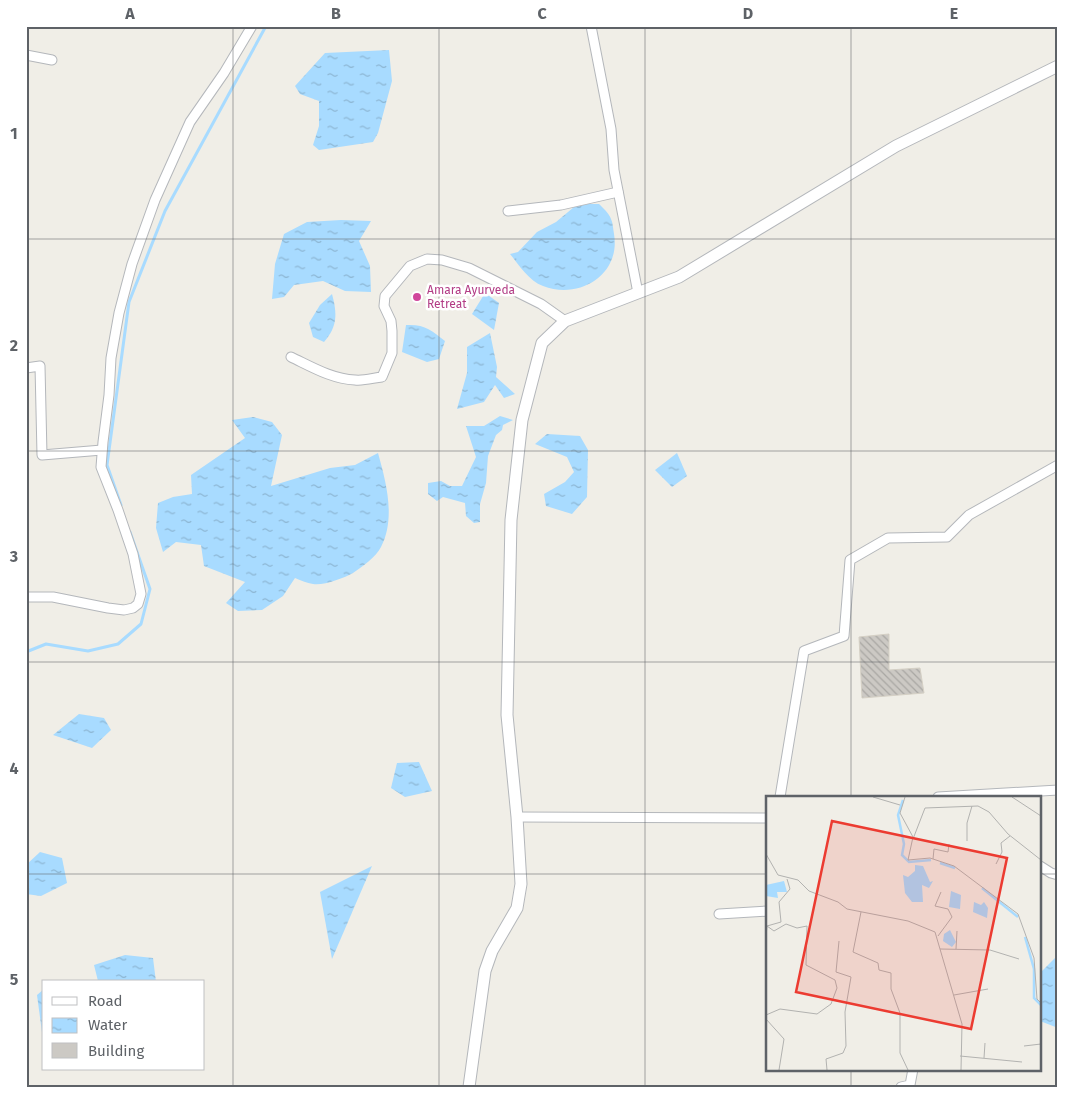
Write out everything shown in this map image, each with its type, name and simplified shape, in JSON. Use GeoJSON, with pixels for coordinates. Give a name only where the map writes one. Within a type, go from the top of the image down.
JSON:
{"type":"FeatureCollection","features":[{"type":"Feature","properties":{"kind":"street"},"geometry":{"type":"LineString","coordinates":[[26,597],[53,597],[124,610],[133,608],[138,604],[140,594],[133,554],[101,467],[111,358],[119,313],[132,264],[155,200],[190,122],[224,74],[252,26]]}},
{"type":"Feature","properties":{"kind":"street"},"geometry":{"type":"LineString","coordinates":[[591,26],[611,129],[614,170],[638,293]]}},
{"type":"Feature","properties":{"kind":"street"},"geometry":{"type":"LineString","coordinates":[[26,55],[52,60]]}},
{"type":"Feature","properties":{"kind":"street"},"geometry":{"type":"LineString","coordinates":[[469,1087],[485,971],[492,951],[517,908],[521,884],[517,817],[507,715],[511,520],[522,420],[542,343],[565,321],[679,277],[896,146],[1058,66]]}},
{"type":"Feature","properties":{"kind":"street"},"geometry":{"type":"LineString","coordinates":[[508,211],[561,205],[618,192]]}},
{"type":"Feature","properties":{"kind":"street"},"geometry":{"type":"LineString","coordinates":[[291,357],[339,378],[356,380],[382,377],[392,353],[391,321],[384,306],[385,296],[410,266],[427,259],[442,260],[469,268],[541,304],[565,321]]}},
{"type":"Feature","properties":{"kind":"street"},"geometry":{"type":"LineString","coordinates":[[26,368],[40,366],[42,455],[102,450]]}},
{"type":"Feature","properties":{"kind":"street"},"geometry":{"type":"LineString","coordinates":[[780,796],[804,651],[844,636],[850,560],[888,538],[947,537],[969,515],[1058,465]]}},
{"type":"Feature","properties":{"kind":"street"},"geometry":{"type":"LineString","coordinates":[[955,796],[1058,790]]}},
{"type":"Feature","properties":{"kind":"street"},"geometry":{"type":"LineString","coordinates":[[517,817],[766,818]]}},
{"type":"Feature","properties":{"kind":"street"},"geometry":{"type":"LineString","coordinates":[[1042,867],[1058,875]]}},
{"type":"Feature","properties":{"kind":"street"},"geometry":{"type":"LineString","coordinates":[[719,914],[766,911]]}},
{"type":"Feature","properties":{"kind":"street"},"geometry":{"type":"LineString","coordinates":[[901,1087],[910,1086],[913,1070]]}},
{"type":"Feature","properties":{"kind":"water"},"geometry":{"type":"Polygon","coordinates":[[[389,50],[392,81],[378,133],[373,142],[319,150],[313,145],[319,126],[319,101],[300,94],[295,86],[325,53],[389,50]]]}},
{"type":"Feature","properties":{"kind":"water"},"geometry":{"type":"Polygon","coordinates":[[[599,204],[612,221],[614,249],[611,261],[595,281],[583,287],[570,290],[538,284],[510,254],[518,252],[537,232],[556,222],[574,207],[599,204]]]}},
{"type":"Feature","properties":{"kind":"water"},"geometry":{"type":"Polygon","coordinates":[[[371,221],[359,241],[370,266],[371,292],[345,291],[323,281],[294,285],[284,297],[272,299],[275,264],[284,234],[307,222],[371,221]]]}},
{"type":"Feature","properties":{"kind":"water"},"geometry":{"type":"Polygon","coordinates":[[[485,293],[499,303],[494,330],[472,314],[485,293]]]}},
{"type":"Feature","properties":{"kind":"water"},"geometry":{"type":"Polygon","coordinates":[[[332,294],[335,307],[334,325],[324,342],[313,337],[309,323],[320,305],[332,294]]]}},
{"type":"Feature","properties":{"kind":"water"},"geometry":{"type":"Polygon","coordinates":[[[406,325],[427,328],[445,341],[439,359],[427,362],[402,352],[406,325]]]}},
{"type":"Feature","properties":{"kind":"water"},"geometry":{"type":"Polygon","coordinates":[[[490,333],[497,367],[496,377],[515,394],[504,398],[495,385],[484,402],[457,409],[467,373],[467,347],[490,333]]]}},
{"type":"Feature","properties":{"kind":"water"},"geometry":{"type":"Polygon","coordinates":[[[500,416],[513,420],[503,425],[502,430],[496,435],[488,456],[486,483],[480,504],[480,522],[474,523],[466,516],[465,503],[443,497],[437,501],[428,494],[428,483],[441,481],[450,486],[462,486],[476,457],[466,426],[484,426],[500,416]]]}},
{"type":"Feature","properties":{"kind":"water"},"geometry":{"type":"Polygon","coordinates":[[[253,417],[272,422],[282,435],[271,486],[330,468],[355,465],[378,453],[384,476],[389,512],[386,536],[379,551],[353,573],[322,584],[308,583],[295,578],[283,596],[262,610],[238,611],[226,603],[245,582],[204,566],[201,545],[176,542],[163,552],[156,528],[158,503],[173,497],[192,494],[191,475],[245,438],[232,420],[253,417]]]}},
{"type":"Feature","properties":{"kind":"water"},"geometry":{"type":"Polygon","coordinates":[[[547,434],[580,436],[588,450],[587,497],[572,514],[546,506],[544,494],[565,482],[574,472],[567,457],[535,444],[547,434]]]}},
{"type":"Feature","properties":{"kind":"water"},"geometry":{"type":"Polygon","coordinates":[[[677,453],[687,476],[672,487],[655,470],[677,453]]]}},
{"type":"Feature","properties":{"kind":"water"},"geometry":{"type":"Polygon","coordinates":[[[79,714],[104,718],[111,730],[92,748],[53,735],[79,714]]]}},
{"type":"Feature","properties":{"kind":"water"},"geometry":{"type":"Polygon","coordinates":[[[419,762],[432,791],[405,797],[391,788],[397,763],[419,762]]]}},
{"type":"Feature","properties":{"kind":"water"},"geometry":{"type":"Polygon","coordinates":[[[40,852],[62,858],[67,883],[41,896],[26,894],[26,865],[40,852]]]}},
{"type":"Feature","properties":{"kind":"water"},"geometry":{"type":"Polygon","coordinates":[[[372,866],[332,959],[320,892],[372,866]]]}},
{"type":"Feature","properties":{"kind":"water"},"geometry":{"type":"Polygon","coordinates":[[[125,955],[153,958],[156,980],[98,980],[94,965],[125,955]]]}},
{"type":"Feature","properties":{"kind":"water"},"geometry":{"type":"Polygon","coordinates":[[[1058,955],[1058,1028],[1042,1022],[1042,971],[1058,955]]]}},
{"type":"Feature","properties":{"kind":"water"},"geometry":{"type":"Polygon","coordinates":[[[42,991],[42,1032],[37,995],[42,991]]]}},
{"type":"Feature","properties":{"kind":"building"},"geometry":{"type":"Polygon","coordinates":[[[889,634],[889,670],[920,668],[924,693],[862,698],[859,637],[889,634]]]}},
{"type":"Feature","properties":{"kind":"waterway"},"geometry":{"type":"LineString","coordinates":[[121,505],[107,465],[129,302],[165,211],[266,26]]}},
{"type":"Feature","properties":{"kind":"waterway"},"geometry":{"type":"LineString","coordinates":[[26,652],[46,644],[88,651],[118,644],[141,624],[150,589],[130,532]]}},
{"type":"Feature","properties":{"kind":"place","name":"Amara Ayurveda Retreat"},"geometry":{"type":"Point","coordinates":[417,297]}}]}
